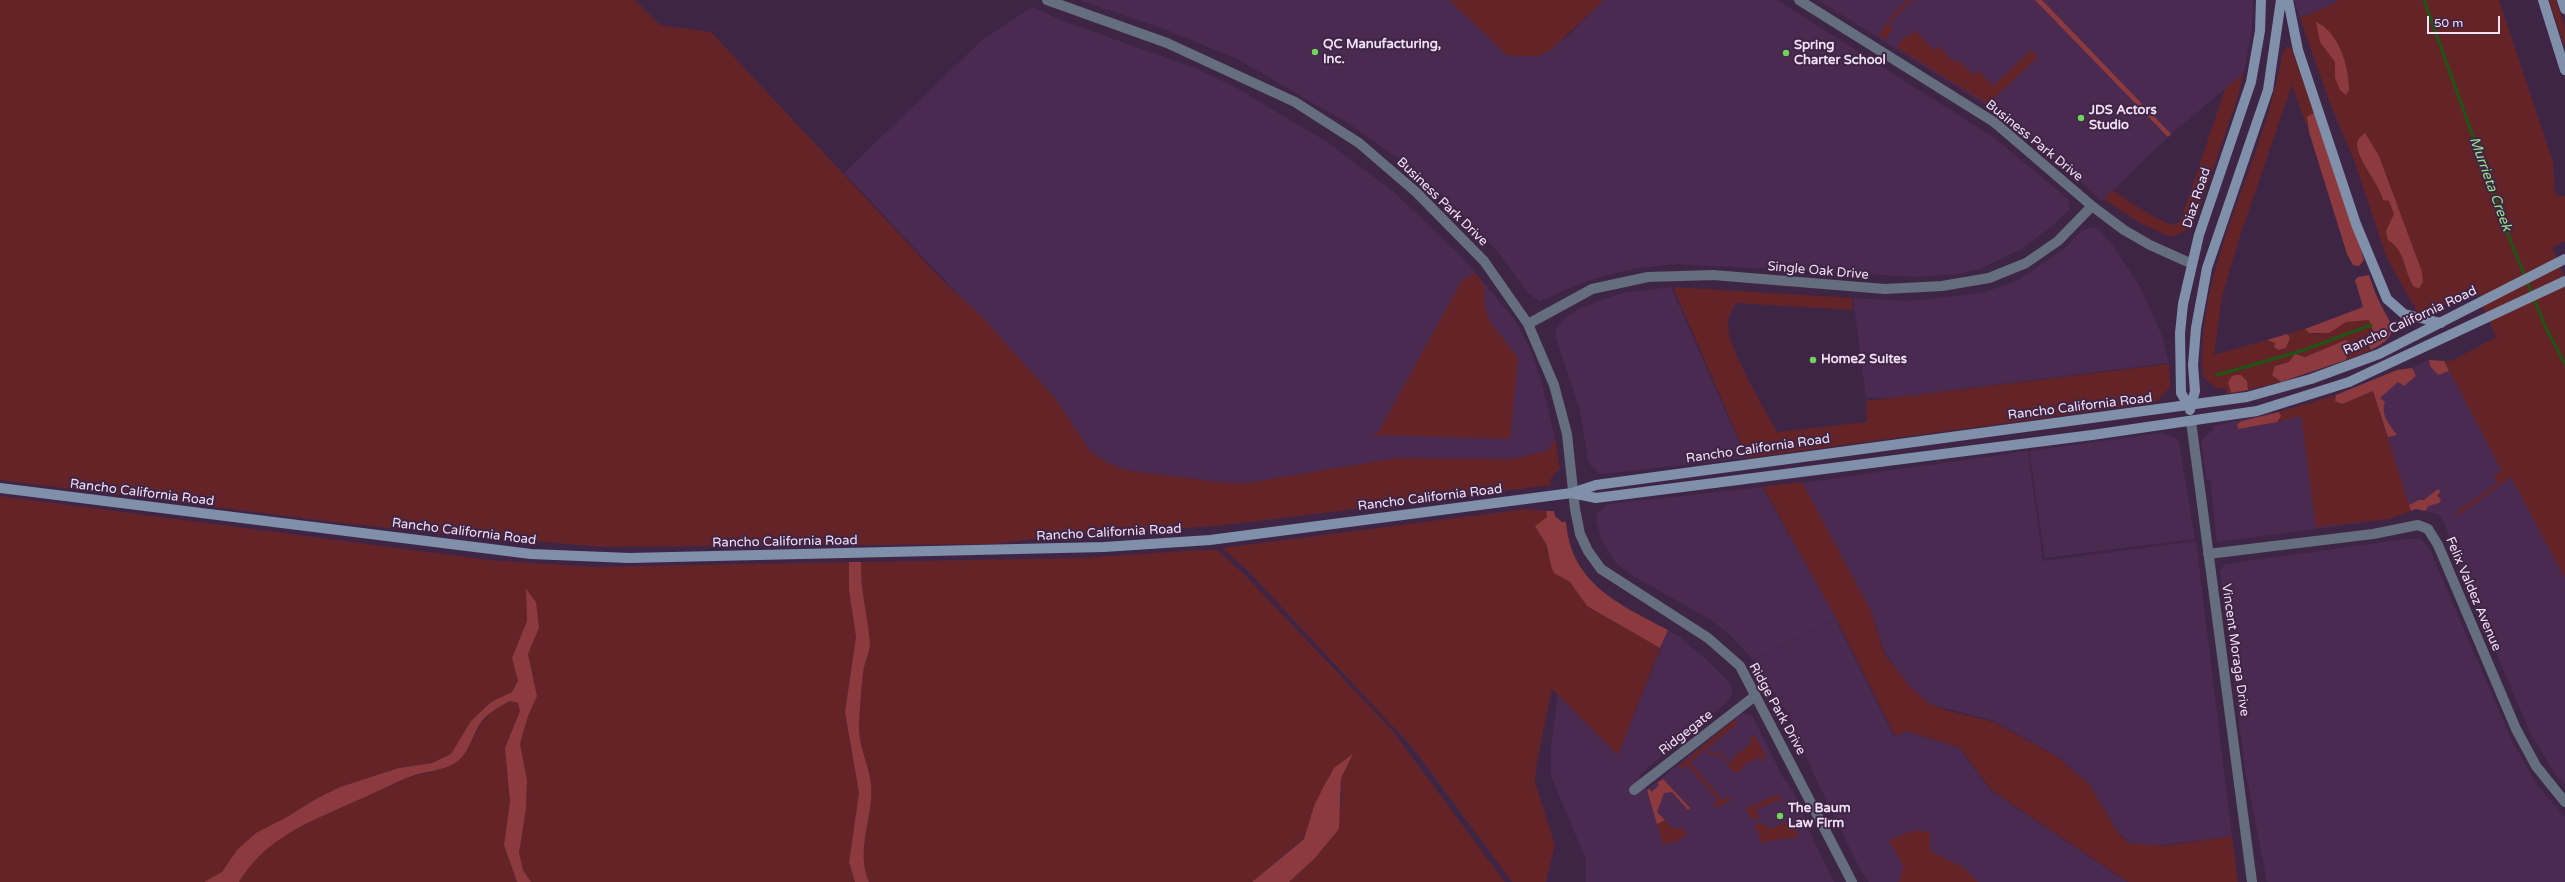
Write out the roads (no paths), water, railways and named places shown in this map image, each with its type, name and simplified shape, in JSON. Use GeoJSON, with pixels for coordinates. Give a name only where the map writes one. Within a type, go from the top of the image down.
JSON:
{"type":"FeatureCollection","features":[{"type":"Feature","properties":{"kind":"main road","name":"Diaz Road"},"geometry":{"type":"LineString","coordinates":[[2189,406],[2181,393],[2180,333],[2190,264],[2251,82],[2260,31],[2261,0]]}},
{"type":"Feature","properties":{"kind":"main road","name":"Diaz Road"},"geometry":{"type":"LineString","coordinates":[[2190,421],[2189,406],[2195,392],[2193,365],[2196,328],[2207,268],[2268,90],[2281,0]]}},
{"type":"Feature","properties":{"kind":"main road"},"geometry":{"type":"LineString","coordinates":[[2288,0],[2298,50],[2356,224],[2387,299],[2404,314],[2441,323]]}},
{"type":"Feature","properties":{"kind":"main road"},"geometry":{"type":"LineString","coordinates":[[2543,0],[2565,70]]}},
{"type":"Feature","properties":{"kind":"main road"},"geometry":{"type":"LineString","coordinates":[[2562,0],[2565,9]]}},
{"type":"Feature","properties":{"kind":"main road","name":"Rancho California Road"},"geometry":{"type":"LineString","coordinates":[[0,488],[531,554],[629,558],[1016,551],[1173,542],[1572,493],[1596,484],[2189,406],[2247,397],[2311,379],[2379,354],[2565,259]]}},
{"type":"Feature","properties":{"kind":"main road","name":"Rancho California Road"},"geometry":{"type":"LineString","coordinates":[[1572,493],[1596,498],[1604,498],[2257,411],[2349,382],[2565,281]]}},
{"type":"Feature","properties":{"kind":"street","name":"Business Park Drive"},"geometry":{"type":"LineString","coordinates":[[1047,0],[1167,43],[1295,102],[1358,143],[1416,192],[1484,261],[1528,324],[1541,352],[1562,410],[1567,434],[1572,493]]}},
{"type":"Feature","properties":{"kind":"street","name":"Business Park Drive"},"geometry":{"type":"LineString","coordinates":[[1799,0],[1994,122],[2092,206],[2145,242],[2190,264]]}},
{"type":"Feature","properties":{"kind":"street","name":"Single Oak Drive"},"geometry":{"type":"LineString","coordinates":[[1528,324],[1592,289],[1648,277],[1713,275],[1885,289],[1942,286],[1989,278],[2026,263],[2058,241],[2092,206]]}},
{"type":"Feature","properties":{"kind":"street","name":"Vincent Moraga Drive"},"geometry":{"type":"LineString","coordinates":[[2190,421],[2223,652],[2252,882]]}},
{"type":"Feature","properties":{"kind":"street","name":"Ridge Park Drive"},"geometry":{"type":"LineString","coordinates":[[1572,493],[1580,534],[1588,551],[1601,568],[1708,638],[1740,666],[1852,882]]}},
{"type":"Feature","properties":{"kind":"street","name":"Felix Valdez Avenue"},"geometry":{"type":"LineString","coordinates":[[2208,554],[2373,534],[2418,526],[2428,529],[2438,545],[2516,729],[2536,766],[2565,802]]}},
{"type":"Feature","properties":{"kind":"street","name":"Ridgegate"},"geometry":{"type":"LineString","coordinates":[[1634,790],[1755,696]]}},
{"type":"Feature","properties":{"kind":"waterway","name":"Murrieta Creek"},"geometry":{"type":"LineString","coordinates":[[2424,0],[2511,242],[2545,326],[2565,364]]}},
{"type":"Feature","properties":{"kind":"waterway"},"geometry":{"type":"LineString","coordinates":[[2217,375],[2301,351],[2371,325]]}},
{"type":"Feature","properties":{"kind":"place","name":"QC Manufacturing, Inc."},"geometry":{"type":"Point","coordinates":[1315,52]}},
{"type":"Feature","properties":{"kind":"place","name":"Spring Charter School"},"geometry":{"type":"Point","coordinates":[1786,53]}},
{"type":"Feature","properties":{"kind":"place","name":"JDS Actors Studio"},"geometry":{"type":"Point","coordinates":[2081,118]}},
{"type":"Feature","properties":{"kind":"place","name":"Home2 Suites"},"geometry":{"type":"Point","coordinates":[1813,360]}},
{"type":"Feature","properties":{"kind":"place","name":"The Baum Law Firm"},"geometry":{"type":"Point","coordinates":[1780,816]}}]}
